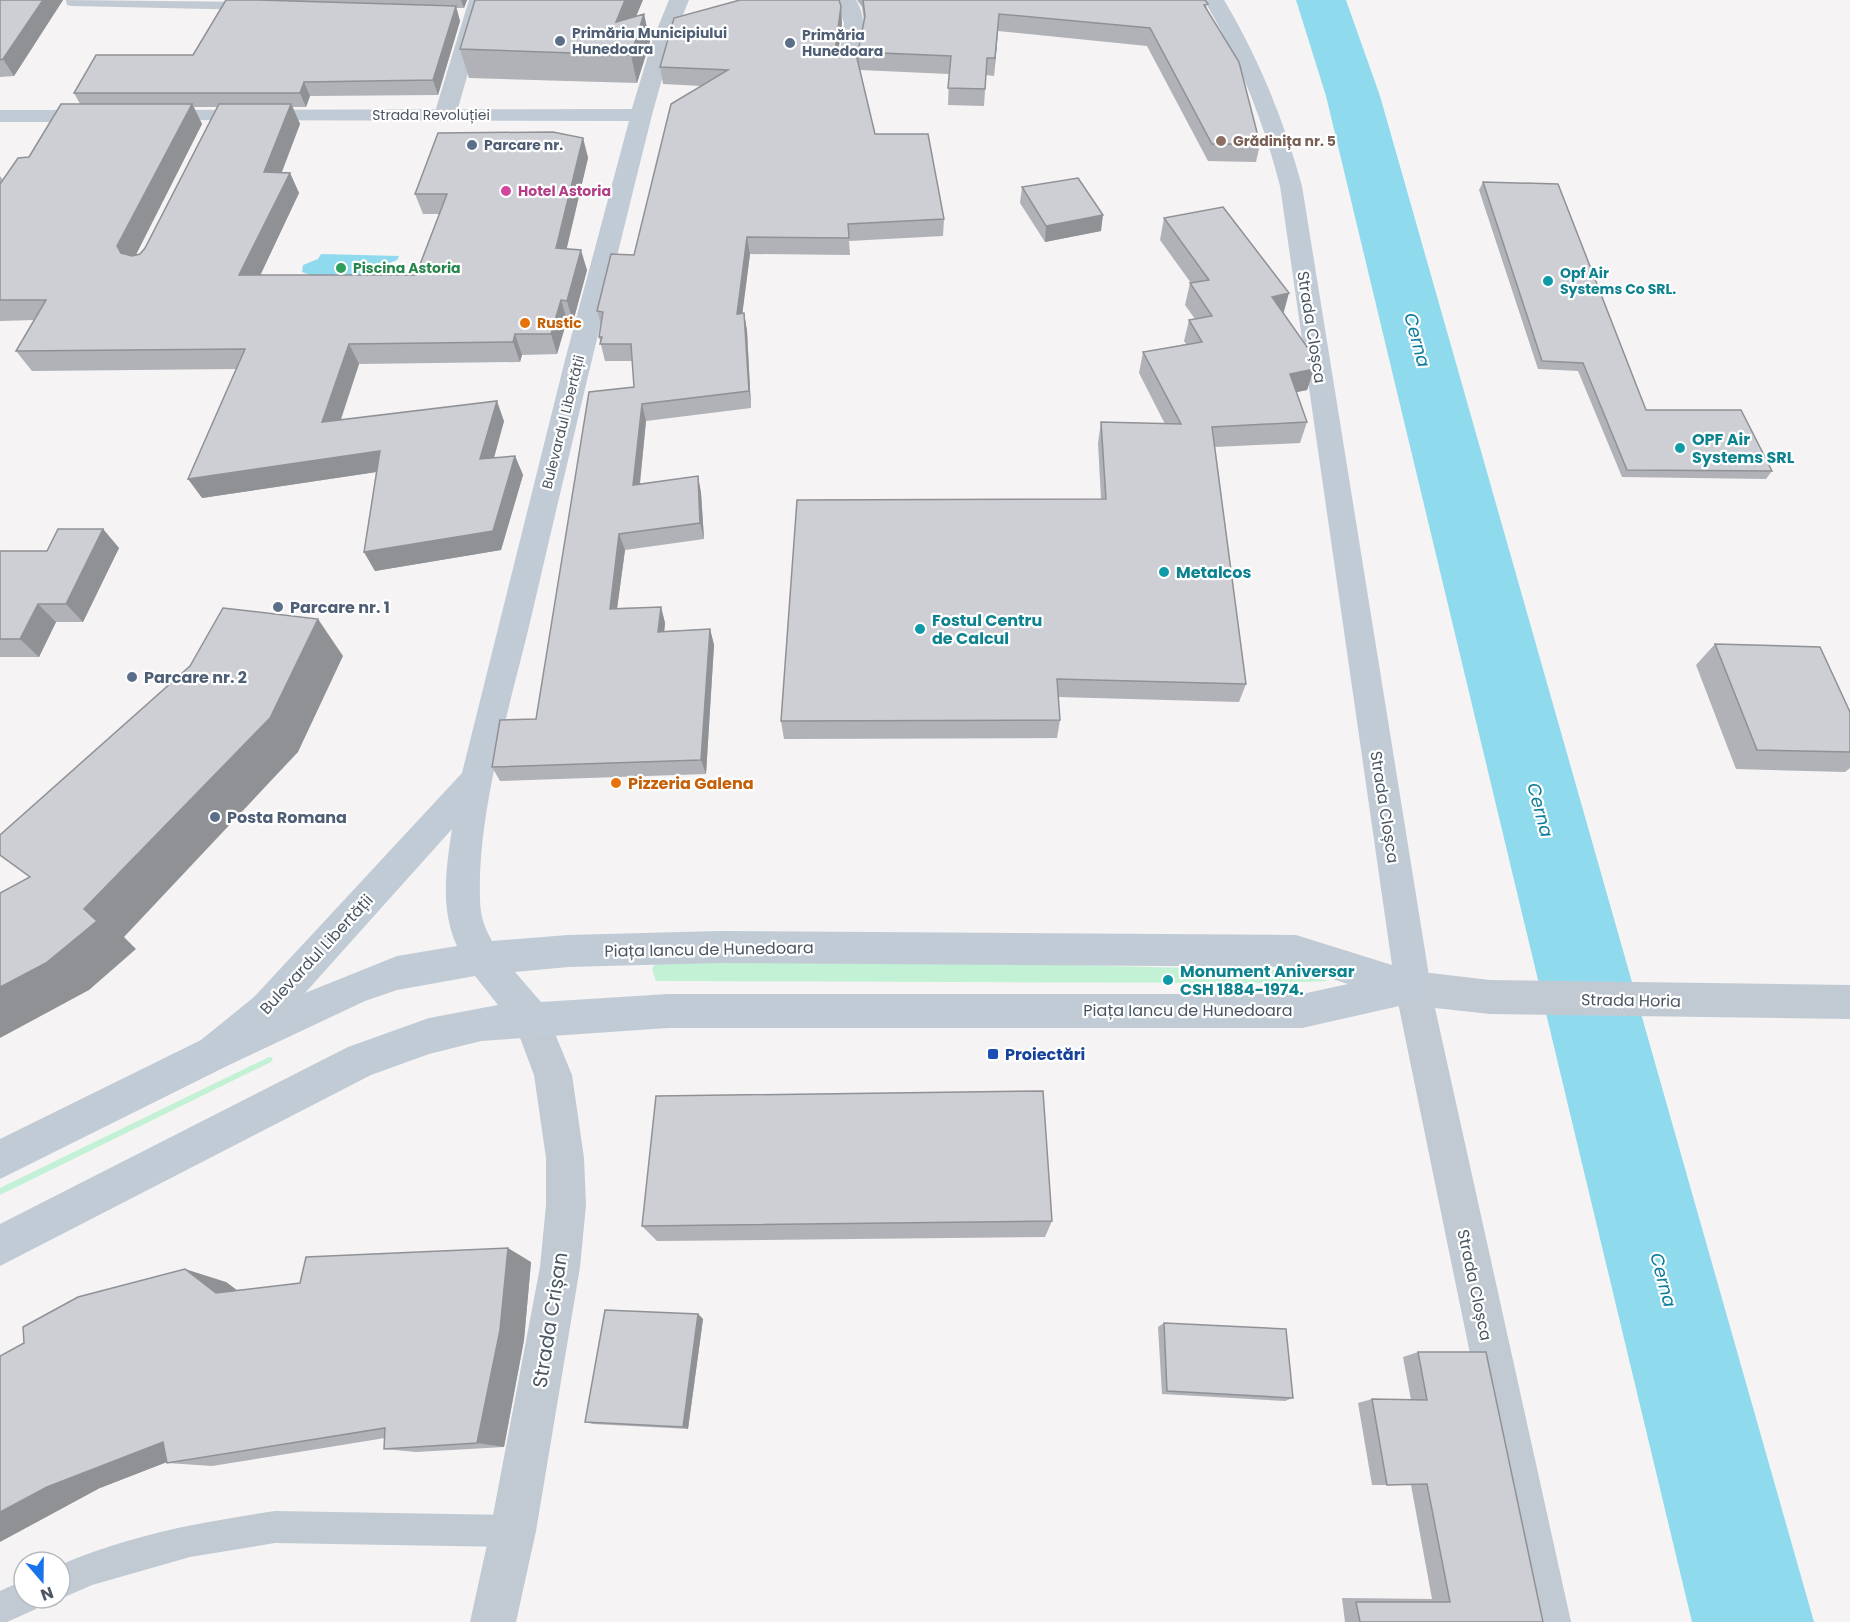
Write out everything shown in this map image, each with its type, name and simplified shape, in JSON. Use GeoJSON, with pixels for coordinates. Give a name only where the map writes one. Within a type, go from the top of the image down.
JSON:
{"type":"FeatureCollection","features":[{"type":"Feature","properties":{"kind":"main road","name":"Strada Cloșca"},"geometry":{"type":"LineString","coordinates":[[1214,0],[1234,32],[1257,77],[1276,129],[1291,186],[1413,988]]}},
{"type":"Feature","properties":{"kind":"main road","name":"Strada Revoluției"},"geometry":{"type":"LineString","coordinates":[[140,116],[641,115]]}},
{"type":"Feature","properties":{"kind":"main road","name":"Bulevardul Libertății"},"geometry":{"type":"LineString","coordinates":[[531,1019],[484,958],[466,928],[463,883],[477,779],[578,360],[641,115]]}},
{"type":"Feature","properties":{"kind":"main road"},"geometry":{"type":"LineString","coordinates":[[0,116],[117,116]]}},
{"type":"Feature","properties":{"kind":"main road","name":"Bulevardul Libertății"},"geometry":{"type":"LineString","coordinates":[[0,1160],[214,1053],[267,1009],[477,779]]}},
{"type":"Feature","properties":{"kind":"main road","name":"Piața Iancu de Hunedoara"},"geometry":{"type":"LineString","coordinates":[[214,1053],[355,988],[397,973],[484,958],[568,951],[719,947],[1296,951],[1413,988]]}},
{"type":"Feature","properties":{"kind":"main road","name":"Piața Iancu de Hunedoara"},"geometry":{"type":"LineString","coordinates":[[0,1246],[361,1060],[429,1036],[481,1024],[668,1011],[1302,1011],[1413,988]]}},
{"type":"Feature","properties":{"kind":"street","name":"Bulevardul Libertății"},"geometry":{"type":"LineString","coordinates":[[641,115],[663,39],[679,0]]}},
{"type":"Feature","properties":{"kind":"street"},"geometry":{"type":"LineString","coordinates":[[846,0],[852,7],[854,16],[848,67]]}},
{"type":"Feature","properties":{"kind":"street"},"geometry":{"type":"LineString","coordinates":[[445,115],[472,10]]}},
{"type":"Feature","properties":{"kind":"street"},"geometry":{"type":"LineString","coordinates":[[46,136],[60,116]]}},
{"type":"Feature","properties":{"kind":"street"},"geometry":{"type":"LineString","coordinates":[[207,141],[220,116]]}},
{"type":"Feature","properties":{"kind":"street","name":"Strada Horia"},"geometry":{"type":"LineString","coordinates":[[1413,988],[1490,997],[1850,1002]]}},
{"type":"Feature","properties":{"kind":"street","name":"Strada Cloșca"},"geometry":{"type":"LineString","coordinates":[[1413,988],[1548,1622]]}},
{"type":"Feature","properties":{"kind":"street","name":"Strada Crișan"},"geometry":{"type":"LineString","coordinates":[[493,1622],[513,1531],[560,1267],[566,1205],[565,1158],[553,1075],[531,1019]]}},
{"type":"Feature","properties":{"kind":"lane"},"geometry":{"type":"LineString","coordinates":[[72,2],[223,3],[267,7]]}},
{"type":"Feature","properties":{"kind":"lane"},"geometry":{"type":"LineString","coordinates":[[72,1577],[90,1569],[190,1540],[275,1527],[513,1531]]}},
{"type":"Feature","properties":{"kind":"green space"},"geometry":{"type":"Polygon","coordinates":[[[666,962],[980,963],[1275,970],[1329,981],[1273,983],[656,981],[652,969],[655,964],[666,962]]]}},
{"type":"Feature","properties":{"kind":"green space"},"geometry":{"type":"Polygon","coordinates":[[[269,1057],[273,1058],[271,1062],[0,1195],[0,1188],[269,1057]]]}},
{"type":"Feature","properties":{"kind":"water","name":"Piscina Astoria"},"geometry":{"type":"Polygon","coordinates":[[[321,254],[399,256],[397,260],[380,267],[380,276],[310,275],[302,272],[303,265],[318,259],[321,254]]]}},
{"type":"Feature","properties":{"kind":"building"},"geometry":{"type":"Polygon","coordinates":[[[0,0],[43,0],[3,59],[0,60],[0,0]]]}},
{"type":"Feature","properties":{"kind":"building"},"geometry":{"type":"Polygon","coordinates":[[[226,0],[456,6],[433,80],[304,82],[300,93],[74,93],[96,55],[193,55],[226,0]]]}},
{"type":"Feature","properties":{"kind":"building"},"geometry":{"type":"Polygon","coordinates":[[[475,0],[625,0],[616,22],[644,14],[631,55],[460,49],[475,0]]]}},
{"type":"Feature","properties":{"kind":"building"},"geometry":{"type":"Polygon","coordinates":[[[740,0],[839,0],[841,6],[835,51],[840,56],[856,54],[875,134],[928,134],[944,219],[848,224],[849,238],[747,237],[737,314],[744,313],[749,391],[642,404],[633,485],[698,476],[700,523],[619,534],[610,609],[661,607],[658,632],[710,629],[701,760],[492,767],[500,720],[536,719],[589,392],[634,387],[631,344],[600,344],[603,312],[597,311],[611,254],[634,255],[671,104],[728,70],[660,67],[674,18],[740,0]]]}},
{"type":"Feature","properties":{"kind":"building"},"geometry":{"type":"Polygon","coordinates":[[[863,0],[1205,0],[1208,4],[1204,5],[1239,62],[1260,144],[1212,144],[1150,28],[999,14],[995,58],[987,58],[985,89],[948,88],[951,56],[858,52],[865,16],[863,0]]]}},
{"type":"Feature","properties":{"kind":"building"},"geometry":{"type":"Polygon","coordinates":[[[61,104],[192,104],[117,246],[121,253],[132,256],[140,254],[145,248],[219,104],[291,104],[264,172],[290,173],[239,275],[416,275],[447,194],[415,194],[438,133],[553,132],[583,138],[556,248],[581,250],[567,301],[561,300],[551,334],[515,334],[513,342],[349,344],[322,422],[497,401],[480,459],[515,456],[493,531],[364,552],[380,451],[188,479],[245,349],[16,351],[46,300],[0,300],[0,184],[18,158],[29,157],[61,104]]]}},
{"type":"Feature","properties":{"kind":"building"},"geometry":{"type":"Polygon","coordinates":[[[1078,178],[1103,215],[1046,226],[1022,187],[1078,178]]]}},
{"type":"Feature","properties":{"kind":"building"},"geometry":{"type":"Polygon","coordinates":[[[1483,182],[1558,184],[1646,410],[1741,410],[1772,471],[1627,470],[1583,363],[1542,361],[1483,182]]]}},
{"type":"Feature","properties":{"kind":"building"},"geometry":{"type":"Polygon","coordinates":[[[1223,207],[1289,293],[1272,297],[1312,354],[1314,369],[1290,374],[1307,422],[1212,427],[1246,684],[1057,679],[1060,720],[781,721],[797,500],[1106,499],[1101,422],[1181,424],[1143,352],[1202,342],[1189,320],[1212,316],[1190,283],[1209,280],[1164,218],[1223,207]]]}},
{"type":"Feature","properties":{"kind":"building"},"geometry":{"type":"Polygon","coordinates":[[[58,529],[103,529],[66,604],[38,604],[20,639],[0,639],[0,551],[47,551],[58,529]]]}},
{"type":"Feature","properties":{"kind":"building"},"geometry":{"type":"Polygon","coordinates":[[[223,608],[318,619],[270,718],[84,909],[97,921],[46,963],[0,987],[0,893],[30,877],[0,855],[0,835],[190,666],[223,608]]]}},
{"type":"Feature","properties":{"kind":"building"},"geometry":{"type":"Polygon","coordinates":[[[1715,644],[1820,647],[1850,712],[1850,752],[1757,750],[1715,644]]]}},
{"type":"Feature","properties":{"kind":"building"},"geometry":{"type":"Polygon","coordinates":[[[1043,1091],[1052,1221],[642,1226],[656,1096],[1043,1091]]]}},
{"type":"Feature","properties":{"kind":"building"},"geometry":{"type":"Polygon","coordinates":[[[508,1248],[500,1330],[477,1443],[384,1449],[385,1428],[167,1463],[163,1442],[47,1487],[0,1512],[0,1356],[24,1343],[23,1327],[78,1297],[185,1269],[216,1293],[300,1283],[306,1257],[508,1248]]]}},
{"type":"Feature","properties":{"kind":"building"},"geometry":{"type":"Polygon","coordinates":[[[605,1310],[698,1314],[683,1427],[585,1422],[605,1310]]]}},
{"type":"Feature","properties":{"kind":"building"},"geometry":{"type":"Polygon","coordinates":[[[1164,1323],[1286,1329],[1293,1398],[1167,1391],[1164,1323]]]}},
{"type":"Feature","properties":{"kind":"building"},"geometry":{"type":"Polygon","coordinates":[[[1418,1352],[1486,1352],[1543,1622],[1360,1622],[1356,1602],[1450,1602],[1427,1484],[1387,1485],[1372,1399],[1427,1400],[1418,1352]]]}},
{"type":"Feature","properties":{"kind":"waterway","name":"Cerna"},"geometry":{"type":"LineString","coordinates":[[1321,0],[1353,96],[1753,1622]]}},
{"type":"Feature","properties":{"kind":"place","name":"Primăria Municipiului Hunedoara"},"geometry":{"type":"Point","coordinates":[560,41]}},
{"type":"Feature","properties":{"kind":"place","name":"Primăria Hunedoara"},"geometry":{"type":"Point","coordinates":[790,43]}},
{"type":"Feature","properties":{"kind":"place","name":"Grădinița nr. 5"},"geometry":{"type":"Point","coordinates":[1221,141]}},
{"type":"Feature","properties":{"kind":"place","name":"Parcare nr."},"geometry":{"type":"Point","coordinates":[472,145]}},
{"type":"Feature","properties":{"kind":"place","name":"Hotel Astoria"},"geometry":{"type":"Point","coordinates":[506,191]}},
{"type":"Feature","properties":{"kind":"place","name":"Piscina Astoria"},"geometry":{"type":"Point","coordinates":[341,268]}},
{"type":"Feature","properties":{"kind":"place","name":"Opf Air Systems Co SRL."},"geometry":{"type":"Point","coordinates":[1548,281]}},
{"type":"Feature","properties":{"kind":"place","name":"Rustic"},"geometry":{"type":"Point","coordinates":[525,323]}},
{"type":"Feature","properties":{"kind":"place","name":"OPF Air Systems SRL"},"geometry":{"type":"Point","coordinates":[1680,448]}},
{"type":"Feature","properties":{"kind":"place","name":"Metalcos"},"geometry":{"type":"Point","coordinates":[1164,572]}},
{"type":"Feature","properties":{"kind":"place","name":"Parcare nr. 1"},"geometry":{"type":"Point","coordinates":[278,607]}},
{"type":"Feature","properties":{"kind":"place","name":"Fostul Centru de Calcul"},"geometry":{"type":"Point","coordinates":[920,629]}},
{"type":"Feature","properties":{"kind":"place","name":"Parcare nr. 2"},"geometry":{"type":"Point","coordinates":[132,677]}},
{"type":"Feature","properties":{"kind":"place","name":"Pizzeria Galena"},"geometry":{"type":"Point","coordinates":[616,783]}},
{"type":"Feature","properties":{"kind":"place","name":"Posta Romana"},"geometry":{"type":"Point","coordinates":[215,817]}},
{"type":"Feature","properties":{"kind":"place","name":"Monument Aniversar CSH 1884-1974."},"geometry":{"type":"Point","coordinates":[1168,980]}},
{"type":"Feature","properties":{"kind":"place","name":"Proiectări"},"geometry":{"type":"Point","coordinates":[993,1054]}}]}
